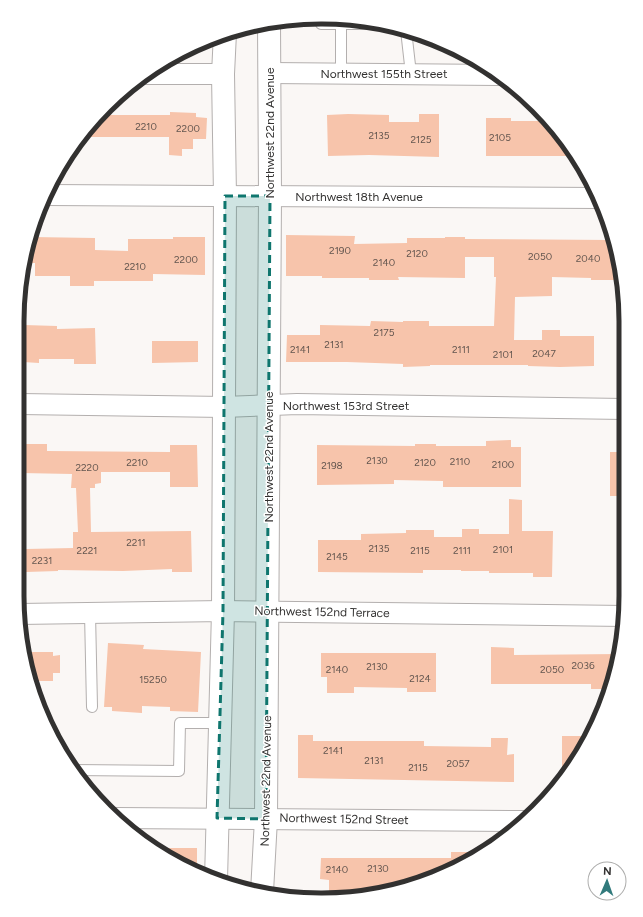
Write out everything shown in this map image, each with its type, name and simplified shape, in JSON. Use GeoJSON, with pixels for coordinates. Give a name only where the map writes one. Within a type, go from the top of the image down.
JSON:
{"type":"FeatureCollection","features":[{"type":"Feature","properties":{"kind":"main road","name":"Northwest 22nd Avenue"},"geometry":{"type":"LineString","coordinates":[[262,887],[266,819],[268,612],[269,29]]}},
{"type":"Feature","properties":{"kind":"main road"},"geometry":{"type":"LineString","coordinates":[[216,873],[223,612],[226,196],[225,40]]}},
{"type":"Feature","properties":{"kind":"street","name":"Northwest 155th Street"},"geometry":{"type":"LineString","coordinates":[[270,73],[488,75]]}},
{"type":"Feature","properties":{"kind":"street"},"geometry":{"type":"LineString","coordinates":[[156,74],[224,74]]}},
{"type":"Feature","properties":{"kind":"street","name":"Northwest 18th Avenue"},"geometry":{"type":"LineString","coordinates":[[53,195],[592,198]]}},
{"type":"Feature","properties":{"kind":"street","name":"Northwest 153rd Street"},"geometry":{"type":"LineString","coordinates":[[24,404],[224,407],[297,404],[619,409]]}},
{"type":"Feature","properties":{"kind":"street","name":"Northwest 152nd Terrace"},"geometry":{"type":"LineString","coordinates":[[25,614],[268,612],[618,616]]}},
{"type":"Feature","properties":{"kind":"street","name":"Northwest 152nd Street"},"geometry":{"type":"LineString","coordinates":[[124,818],[516,821]]}},
{"type":"Feature","properties":{"kind":"lane"},"geometry":{"type":"LineString","coordinates":[[341,25],[341,74]]}},
{"type":"Feature","properties":{"kind":"lane"},"geometry":{"type":"LineString","coordinates":[[407,37],[411,74]]}},
{"type":"Feature","properties":{"kind":"lane"},"geometry":{"type":"LineString","coordinates":[[90,613],[92,707]]}},
{"type":"Feature","properties":{"kind":"lane"},"geometry":{"type":"LineString","coordinates":[[80,770],[179,771],[180,723],[220,723]]}},
{"type":"Feature","properties":{"kind":"highlighted area"},"geometry":{"type":"Polygon","coordinates":[[[225,196],[270,196],[266,819],[217,818],[223,611],[225,196]]]}},
{"type":"Feature","properties":{"kind":"building"},"geometry":{"type":"Polygon","coordinates":[[[170,112],[196,113],[196,117],[207,118],[206,139],[193,139],[193,149],[182,149],[182,156],[169,155],[169,137],[88,137],[107,115],[170,115],[170,112]]]}},
{"type":"Feature","properties":{"kind":"building"},"geometry":{"type":"Polygon","coordinates":[[[419,114],[439,114],[439,157],[369,155],[328,156],[327,115],[389,115],[389,122],[419,122],[419,114]]]}},
{"type":"Feature","properties":{"kind":"building"},"geometry":{"type":"Polygon","coordinates":[[[486,118],[511,118],[511,121],[541,121],[558,140],[569,156],[486,156],[486,118]]]}},
{"type":"Feature","properties":{"kind":"building"},"geometry":{"type":"Polygon","coordinates":[[[286,235],[355,236],[354,244],[407,243],[407,238],[465,237],[465,239],[607,240],[616,280],[552,277],[552,296],[515,297],[514,340],[542,340],[542,330],[560,330],[560,336],[594,336],[594,366],[560,367],[528,365],[430,365],[403,367],[403,364],[286,362],[287,335],[320,335],[320,325],[370,326],[371,321],[429,321],[429,326],[494,326],[496,277],[494,277],[494,257],[465,257],[465,278],[398,277],[399,280],[369,280],[369,278],[286,276],[286,235]]]}},
{"type":"Feature","properties":{"kind":"building"},"geometry":{"type":"Polygon","coordinates":[[[37,237],[95,238],[95,250],[128,251],[128,239],[205,237],[205,275],[153,274],[153,281],[94,281],[94,286],[70,286],[70,276],[35,276],[35,263],[30,263],[37,237]]]}},
{"type":"Feature","properties":{"kind":"building"},"geometry":{"type":"Polygon","coordinates":[[[24,325],[57,326],[57,329],[95,328],[96,364],[74,364],[74,359],[39,359],[39,363],[24,362],[24,325]]]}},
{"type":"Feature","properties":{"kind":"building"},"geometry":{"type":"Polygon","coordinates":[[[152,341],[198,341],[198,362],[152,363],[152,341]]]}},
{"type":"Feature","properties":{"kind":"building"},"geometry":{"type":"Polygon","coordinates":[[[511,440],[511,447],[521,447],[521,487],[443,487],[443,481],[394,480],[394,484],[317,485],[317,445],[415,446],[415,444],[436,444],[436,446],[486,446],[486,441],[511,440]]]}},
{"type":"Feature","properties":{"kind":"building"},"geometry":{"type":"Polygon","coordinates":[[[24,444],[47,444],[47,451],[170,452],[170,445],[197,445],[198,487],[170,487],[170,472],[101,472],[101,483],[95,484],[95,488],[90,488],[91,532],[191,531],[192,572],[172,572],[172,569],[123,571],[58,570],[26,572],[26,549],[73,548],[73,532],[78,532],[76,488],[71,488],[72,474],[24,473],[24,444]]]}},
{"type":"Feature","properties":{"kind":"building"},"geometry":{"type":"Polygon","coordinates":[[[610,452],[619,452],[619,496],[610,496],[610,452]]]}},
{"type":"Feature","properties":{"kind":"building"},"geometry":{"type":"Polygon","coordinates":[[[509,499],[522,500],[522,531],[553,531],[552,577],[533,577],[533,573],[489,573],[489,571],[461,570],[423,570],[423,573],[318,572],[318,540],[361,540],[361,534],[406,533],[406,530],[434,530],[434,537],[462,537],[462,529],[479,529],[479,534],[509,534],[509,499]]]}},
{"type":"Feature","properties":{"kind":"building"},"geometry":{"type":"Polygon","coordinates":[[[108,643],[144,645],[143,649],[201,652],[198,712],[170,711],[170,707],[142,706],[142,713],[112,711],[112,707],[104,707],[108,643]]]}},
{"type":"Feature","properties":{"kind":"building"},"geometry":{"type":"Polygon","coordinates":[[[491,647],[514,648],[514,655],[613,654],[604,689],[591,689],[591,684],[491,684],[491,647]]]}},
{"type":"Feature","properties":{"kind":"building"},"geometry":{"type":"Polygon","coordinates":[[[30,652],[53,652],[53,656],[60,655],[60,673],[53,673],[53,681],[37,681],[30,652]]]}},
{"type":"Feature","properties":{"kind":"building"},"geometry":{"type":"Polygon","coordinates":[[[321,653],[436,653],[436,692],[407,692],[407,688],[354,687],[354,693],[327,693],[327,677],[321,677],[321,653]]]}},
{"type":"Feature","properties":{"kind":"building"},"geometry":{"type":"Polygon","coordinates":[[[298,735],[313,735],[313,741],[424,741],[424,746],[491,747],[491,738],[508,738],[507,755],[514,754],[514,782],[298,778],[298,735]]]}},
{"type":"Feature","properties":{"kind":"building"},"geometry":{"type":"Polygon","coordinates":[[[562,736],[583,736],[569,761],[562,771],[562,736]]]}},
{"type":"Feature","properties":{"kind":"building"},"geometry":{"type":"Polygon","coordinates":[[[164,848],[197,848],[197,865],[164,848]]]}},
{"type":"Feature","properties":{"kind":"building"},"geometry":{"type":"Polygon","coordinates":[[[451,852],[472,852],[453,862],[417,877],[380,887],[329,893],[329,880],[320,879],[321,858],[451,858],[451,852]]]}}]}
